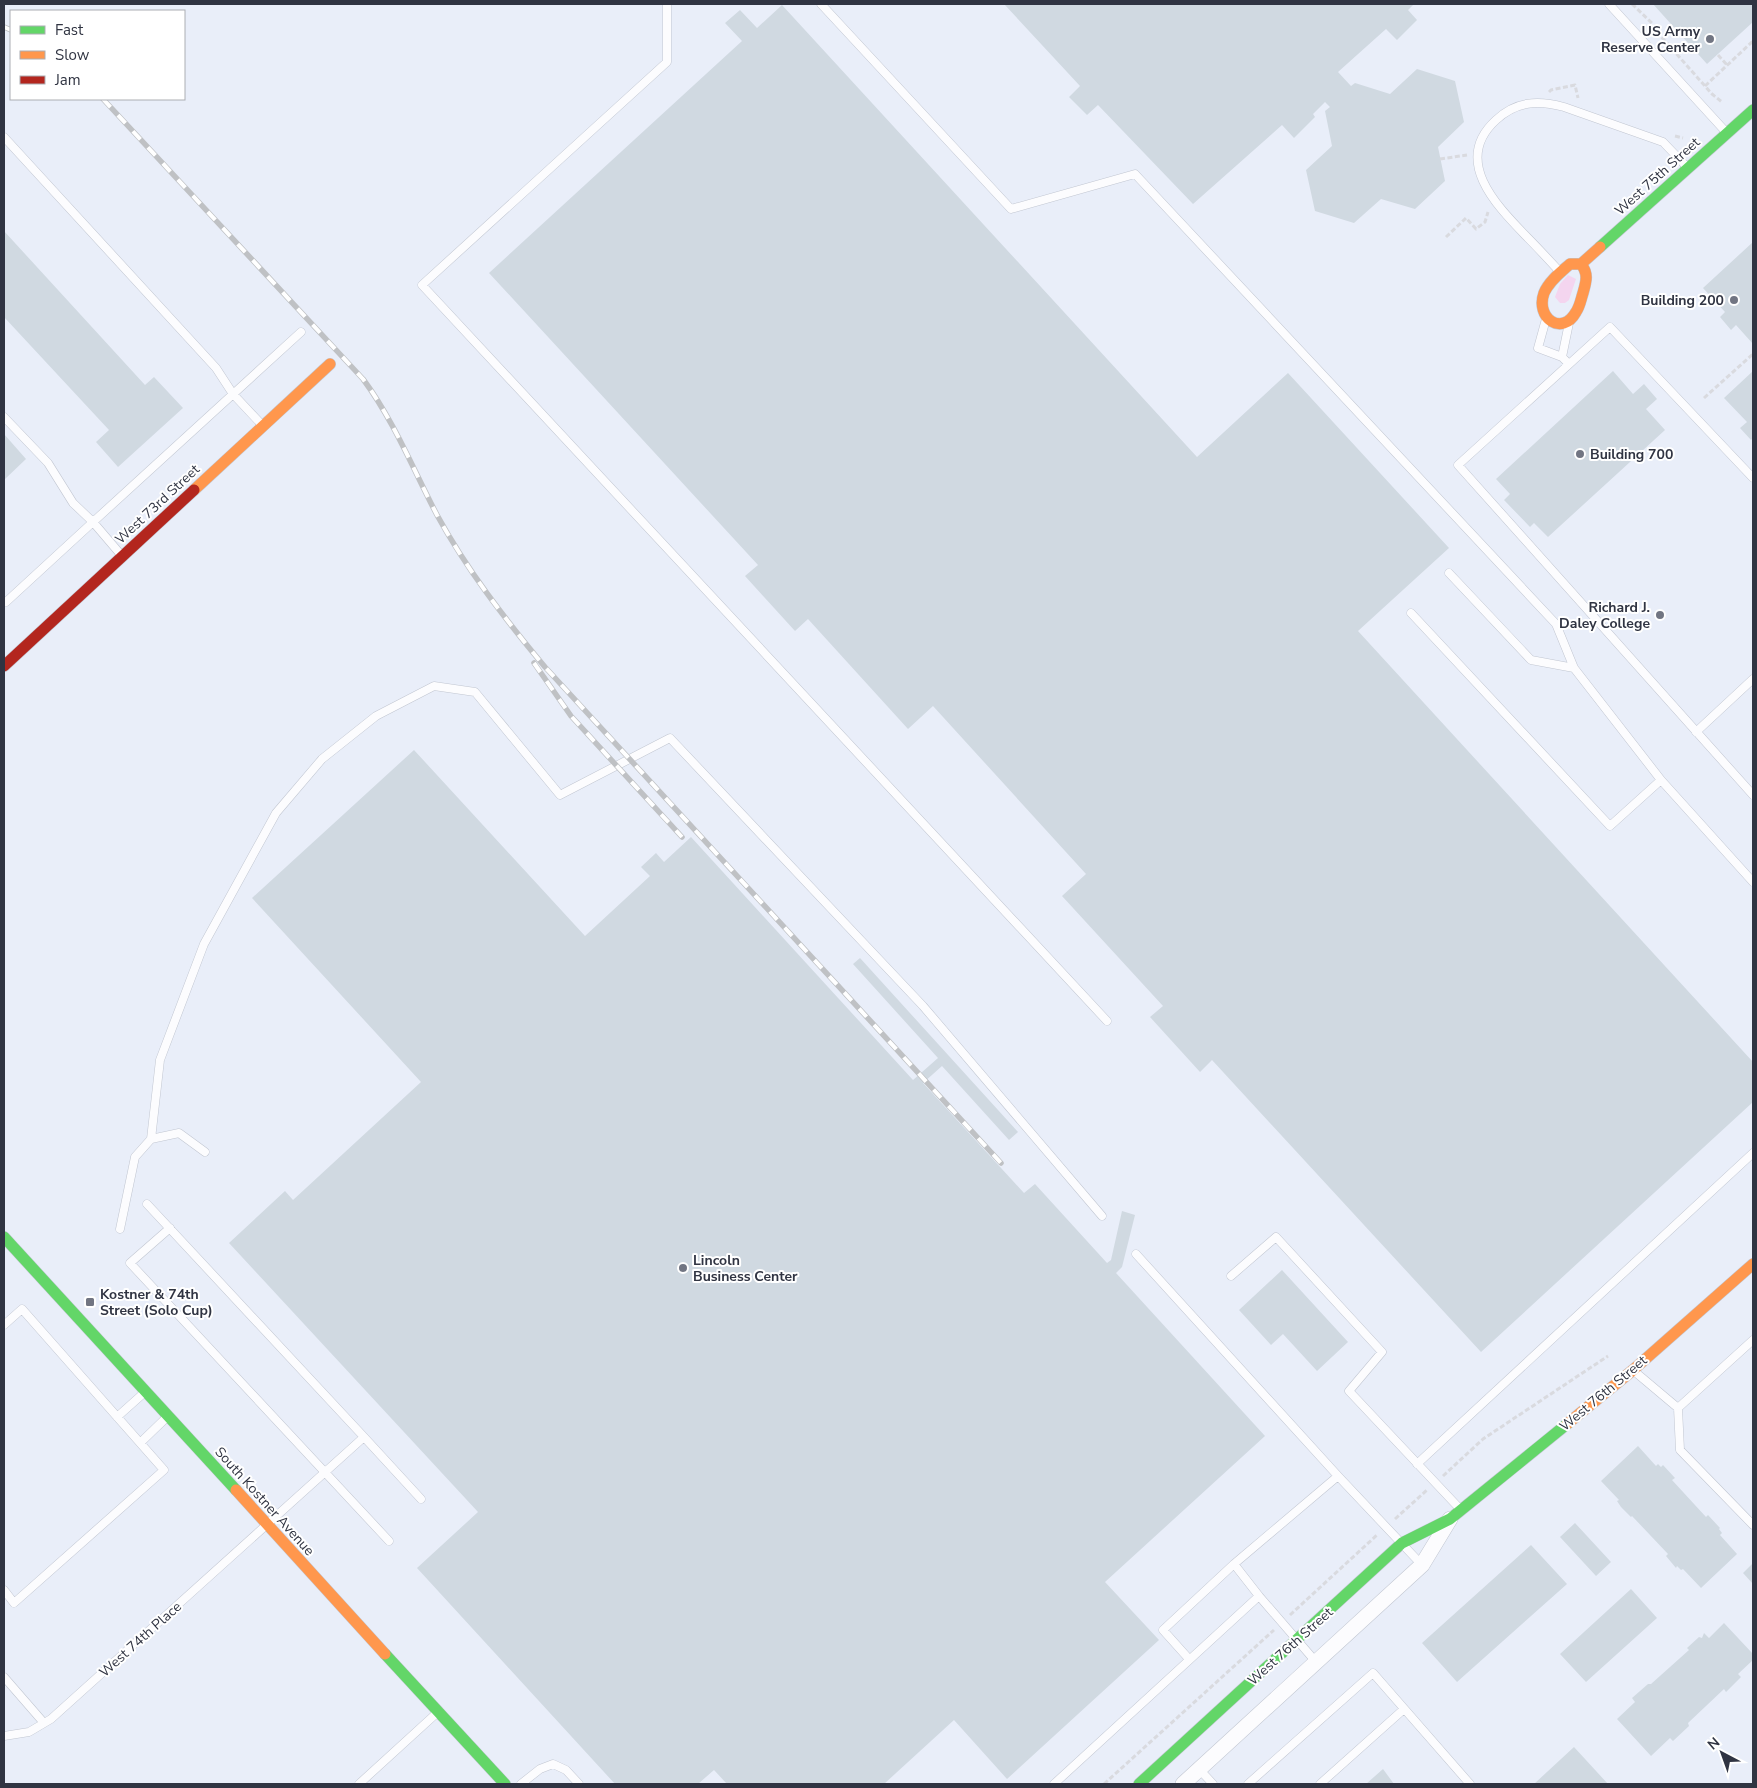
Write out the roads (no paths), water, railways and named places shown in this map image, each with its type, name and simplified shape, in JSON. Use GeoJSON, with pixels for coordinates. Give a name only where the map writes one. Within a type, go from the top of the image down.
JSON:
{"type":"FeatureCollection","features":[{"type":"Feature","properties":{"kind":"street","name":"West 75th Street"},"geometry":{"type":"LineString","coordinates":[[1560,272],[1570,264],[1581,264],[1753,110]]}},
{"type":"Feature","properties":{"kind":"street"},"geometry":{"type":"LineString","coordinates":[[1560,272],[1548,286],[1542,298],[1541,306],[1546,319],[1554,323],[1563,323],[1575,315],[1587,279],[1587,272],[1581,264]]}},
{"type":"Feature","properties":{"kind":"street","name":"West 73rd Street"},"geometry":{"type":"LineString","coordinates":[[4,666],[330,364]]}},
{"type":"Feature","properties":{"kind":"street","name":"South Kostner Avenue"},"geometry":{"type":"LineString","coordinates":[[4,1237],[506,1784]]}},
{"type":"Feature","properties":{"kind":"street","name":"West 76th Street"},"geometry":{"type":"LineString","coordinates":[[1139,1784],[1402,1543],[1455,1514],[1633,1370],[1753,1264]]}},
{"type":"Feature","properties":{"kind":"street","name":"West 76th Street"},"geometry":{"type":"LineString","coordinates":[[1183,1784],[1422,1565],[1455,1514]]}},
{"type":"Feature","properties":{"kind":"lane"},"geometry":{"type":"LineString","coordinates":[[667,4],[667,62],[422,285],[1106,1021]]}},
{"type":"Feature","properties":{"kind":"lane"},"geometry":{"type":"LineString","coordinates":[[821,4],[1011,209],[1135,174],[1556,624],[1574,668],[1661,780],[1753,882]]}},
{"type":"Feature","properties":{"kind":"lane"},"geometry":{"type":"LineString","coordinates":[[1608,4],[1727,133]]}},
{"type":"Feature","properties":{"kind":"lane"},"geometry":{"type":"LineString","coordinates":[[1560,272],[1507,215],[1487,190],[1480,176],[1478,159],[1480,142],[1490,125],[1506,110],[1522,104],[1547,103],[1564,107],[1663,142],[1688,169]]}},
{"type":"Feature","properties":{"kind":"lane"},"geometry":{"type":"LineString","coordinates":[[4,136],[216,368],[233,394],[263,426]]}},
{"type":"Feature","properties":{"kind":"lane"},"geometry":{"type":"LineString","coordinates":[[1546,319],[1538,348],[1562,358],[1568,364]]}},
{"type":"Feature","properties":{"kind":"lane"},"geometry":{"type":"LineString","coordinates":[[1562,358],[1569,320]]}},
{"type":"Feature","properties":{"kind":"lane"},"geometry":{"type":"LineString","coordinates":[[1753,478],[1610,327],[1458,465],[1753,795]]}},
{"type":"Feature","properties":{"kind":"lane"},"geometry":{"type":"LineString","coordinates":[[6,602],[301,332]]}},
{"type":"Feature","properties":{"kind":"lane"},"geometry":{"type":"LineString","coordinates":[[4,416],[48,462],[74,503],[122,556]]}},
{"type":"Feature","properties":{"kind":"lane"},"geometry":{"type":"LineString","coordinates":[[1449,574],[1531,660],[1574,668]]}},
{"type":"Feature","properties":{"kind":"lane"},"geometry":{"type":"LineString","coordinates":[[1411,613],[1610,826],[1661,780]]}},
{"type":"Feature","properties":{"kind":"lane"},"geometry":{"type":"LineString","coordinates":[[1696,732],[1753,679]]}},
{"type":"Feature","properties":{"kind":"lane"},"geometry":{"type":"LineString","coordinates":[[120,1228],[135,1157],[150,1139],[160,1060],[204,944],[276,813],[322,759],[376,716],[434,686],[474,692],[560,795],[670,738],[923,1006],[1102,1216]]}},
{"type":"Feature","properties":{"kind":"lane"},"geometry":{"type":"LineString","coordinates":[[150,1139],[179,1133],[205,1152]]}},
{"type":"Feature","properties":{"kind":"lane"},"geometry":{"type":"LineString","coordinates":[[1418,1464],[1753,1153]]}},
{"type":"Feature","properties":{"kind":"lane"},"geometry":{"type":"LineString","coordinates":[[147,1204],[421,1500]]}},
{"type":"Feature","properties":{"kind":"lane"},"geometry":{"type":"LineString","coordinates":[[170,1228],[130,1264],[389,1541]]}},
{"type":"Feature","properties":{"kind":"lane"},"geometry":{"type":"LineString","coordinates":[[1231,1276],[1276,1237],[1382,1352],[1349,1391],[1435,1483],[1455,1514]]}},
{"type":"Feature","properties":{"kind":"lane"},"geometry":{"type":"LineString","coordinates":[[1136,1254],[1338,1476],[1422,1565]]}},
{"type":"Feature","properties":{"kind":"lane"},"geometry":{"type":"LineString","coordinates":[[4,1326],[22,1309],[164,1470],[14,1603],[4,1590]]}},
{"type":"Feature","properties":{"kind":"lane"},"geometry":{"type":"LineString","coordinates":[[1678,1408],[1753,1340]]}},
{"type":"Feature","properties":{"kind":"lane"},"geometry":{"type":"LineString","coordinates":[[1633,1370],[1678,1408],[1680,1450],[1753,1526]]}},
{"type":"Feature","properties":{"kind":"lane"},"geometry":{"type":"LineString","coordinates":[[117,1417],[145,1391]]}},
{"type":"Feature","properties":{"kind":"lane"},"geometry":{"type":"LineString","coordinates":[[140,1443],[168,1416]]}},
{"type":"Feature","properties":{"kind":"lane","name":"West 74th Place"},"geometry":{"type":"LineString","coordinates":[[4,1736],[29,1732],[44,1723],[81,1694],[364,1437]]}},
{"type":"Feature","properties":{"kind":"lane"},"geometry":{"type":"LineString","coordinates":[[1189,1659],[1163,1630],[1234,1564],[1338,1476]]}},
{"type":"Feature","properties":{"kind":"lane"},"geometry":{"type":"LineString","coordinates":[[1234,1564],[1316,1662]]}},
{"type":"Feature","properties":{"kind":"lane"},"geometry":{"type":"LineString","coordinates":[[1054,1784],[1259,1596]]}},
{"type":"Feature","properties":{"kind":"lane"},"geometry":{"type":"LineString","coordinates":[[1248,1784],[1373,1673],[1470,1784]]}},
{"type":"Feature","properties":{"kind":"lane"},"geometry":{"type":"LineString","coordinates":[[4,1677],[44,1723]]}},
{"type":"Feature","properties":{"kind":"lane"},"geometry":{"type":"LineString","coordinates":[[1320,1784],[1404,1709]]}},
{"type":"Feature","properties":{"kind":"lane"},"geometry":{"type":"LineString","coordinates":[[359,1784],[439,1711]]}},
{"type":"Feature","properties":{"kind":"lane"},"geometry":{"type":"LineString","coordinates":[[520,1784],[540,1768],[553,1764],[566,1770],[579,1784]]}},
{"type":"Feature","properties":{"kind":"lane"},"geometry":{"type":"LineString","coordinates":[[1199,1769],[1213,1784]]}},
{"type":"Feature","properties":{"kind":"railway"},"geometry":{"type":"LineString","coordinates":[[4,27],[10,30]]}},
{"type":"Feature","properties":{"kind":"railway"},"geometry":{"type":"LineString","coordinates":[[104,100],[363,379],[394,428],[437,515],[461,555],[501,612],[545,667],[1001,1163]]}},
{"type":"Feature","properties":{"kind":"railway"},"geometry":{"type":"LineString","coordinates":[[534,663],[571,716],[682,837]]}},
{"type":"Feature","properties":{"kind":"place","name":"US Army Reserve Center"},"geometry":{"type":"Point","coordinates":[1710,39]}},
{"type":"Feature","properties":{"kind":"place","name":"Building 200"},"geometry":{"type":"Point","coordinates":[1734,300]}},
{"type":"Feature","properties":{"kind":"place","name":"Building 700"},"geometry":{"type":"Point","coordinates":[1580,454]}},
{"type":"Feature","properties":{"kind":"place","name":"Richard J. Daley College"},"geometry":{"type":"Point","coordinates":[1660,615]}},
{"type":"Feature","properties":{"kind":"place","name":"Lincoln Business Center"},"geometry":{"type":"Point","coordinates":[683,1268]}},
{"type":"Feature","properties":{"kind":"place","name":"Kostner & 74th Street (Solo Cup)"},"geometry":{"type":"Point","coordinates":[90,1302]}}]}
